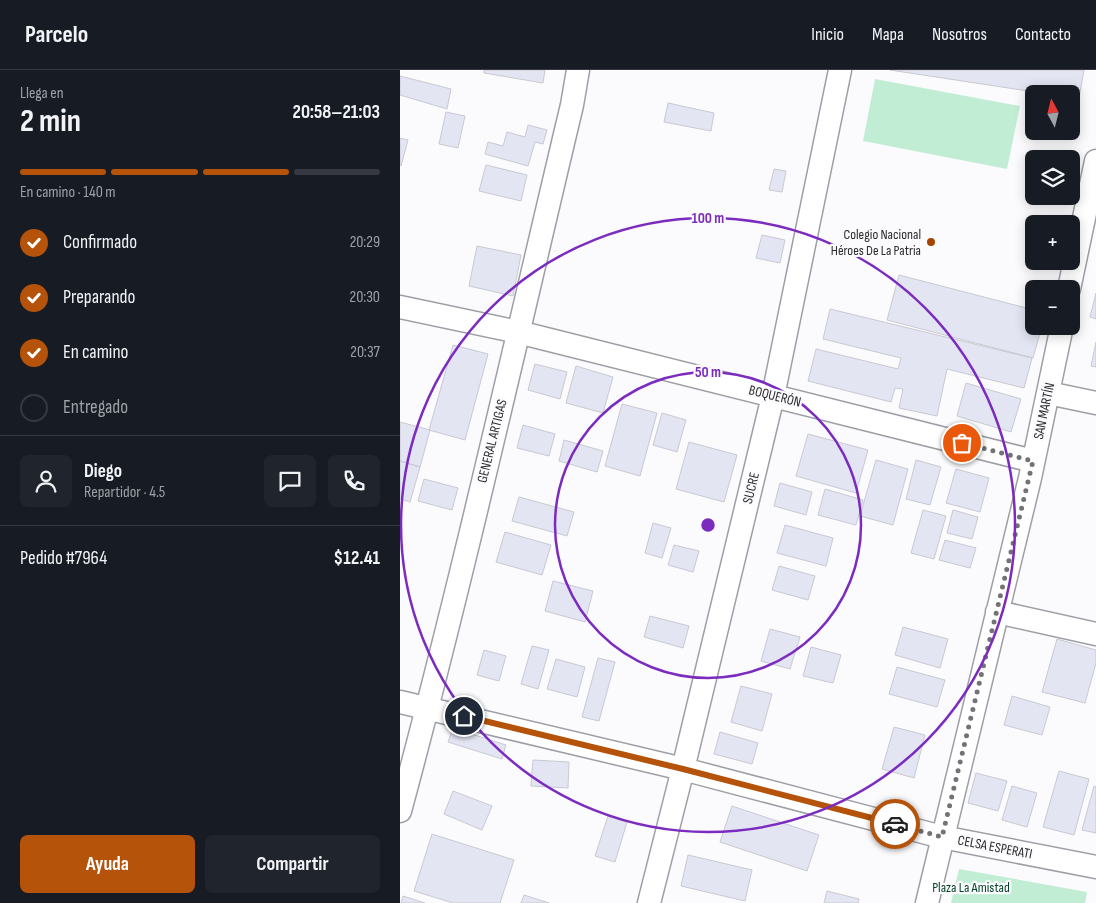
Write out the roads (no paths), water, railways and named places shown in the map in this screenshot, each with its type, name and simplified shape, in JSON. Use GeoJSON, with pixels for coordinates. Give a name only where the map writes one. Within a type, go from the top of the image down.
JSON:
{"type":"FeatureCollection","features":[{"type":"Feature","properties":{"kind":"street","name":"GENERAL ARTIGAS"},"geometry":{"type":"LineString","coordinates":[[400,811],[428,708],[572,104],[578,70]]}},
{"type":"Feature","properties":{"kind":"street","name":"SUCRE"},"geometry":{"type":"LineString","coordinates":[[649,903],[773,396],[840,70]]}},
{"type":"Feature","properties":{"kind":"street"},"geometry":{"type":"LineString","coordinates":[[1071,280],[1095,168]]}},
{"type":"Feature","properties":{"kind":"street","name":"BOQUERÓN"},"geometry":{"type":"LineString","coordinates":[[400,307],[518,332],[1033,461]]}},
{"type":"Feature","properties":{"kind":"street","name":"SAN MARTÍN"},"geometry":{"type":"LineString","coordinates":[[927,903],[1033,461],[1060,335]]}},
{"type":"Feature","properties":{"kind":"street"},"geometry":{"type":"LineString","coordinates":[[1048,394],[1096,403]]}},
{"type":"Feature","properties":{"kind":"street"},"geometry":{"type":"LineString","coordinates":[[997,612],[1096,634]]}},
{"type":"Feature","properties":{"kind":"street","name":"CELSA ESPERATI"},"geometry":{"type":"LineString","coordinates":[[400,702],[683,769],[942,837],[1096,867]]}},
{"type":"Feature","properties":{"kind":"place","name":"Colegio Nacional Héroes De La Patria"},"geometry":{"type":"Point","coordinates":[931,242]}},
{"type":"Feature","properties":{"kind":"park label","name":"Plaza La Amistad"},"geometry":{"type":"Point","coordinates":[971,887]}}]}
